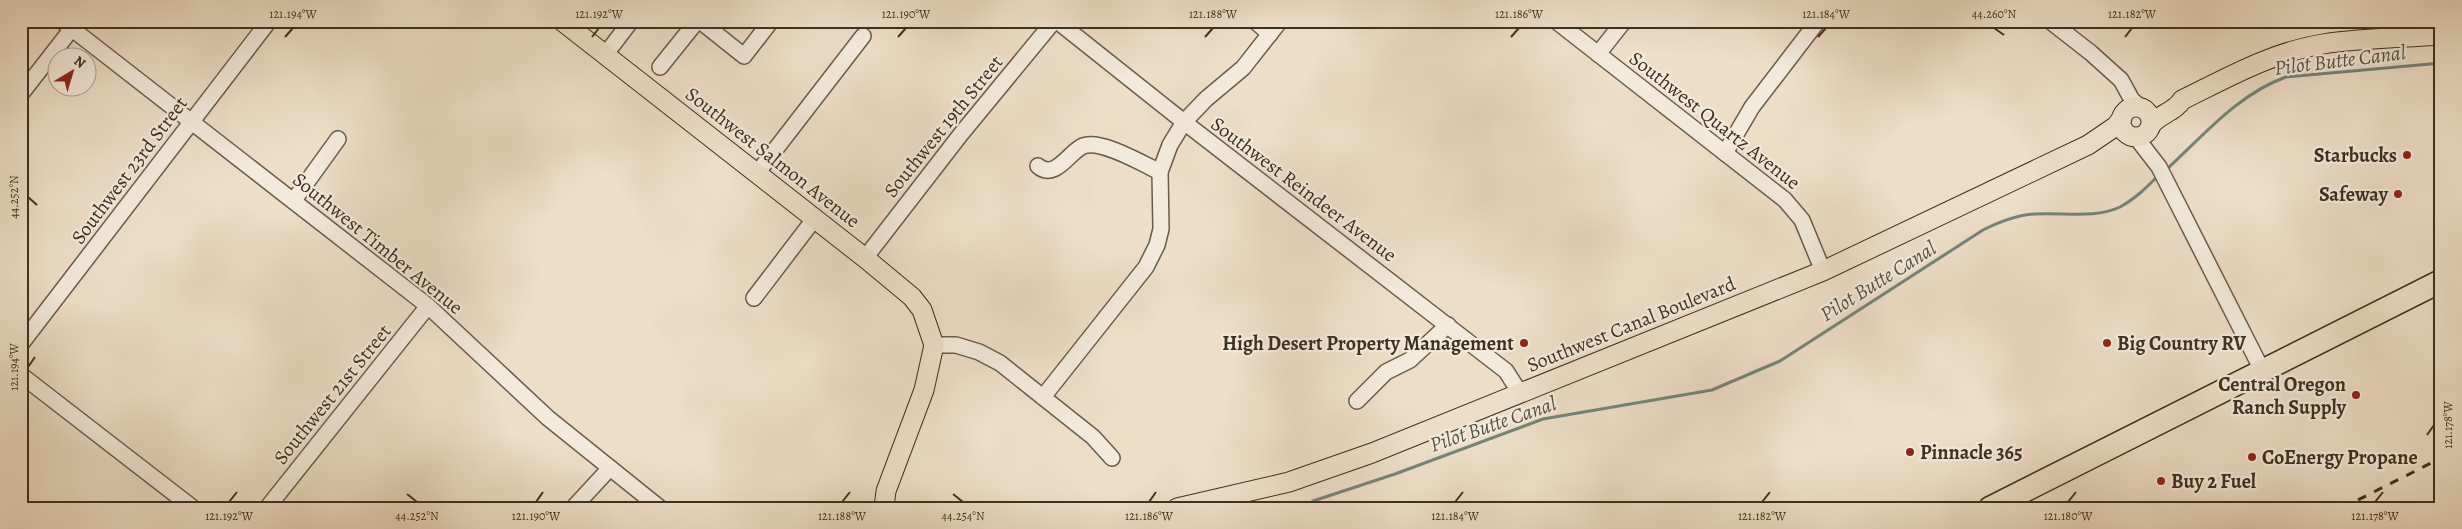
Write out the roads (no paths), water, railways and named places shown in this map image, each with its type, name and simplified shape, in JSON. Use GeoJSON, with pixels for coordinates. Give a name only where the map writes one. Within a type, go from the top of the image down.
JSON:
{"type":"FeatureCollection","features":[{"type":"Feature","properties":{"kind":"highway"},"geometry":{"type":"LineString","coordinates":[[1990,508],[2441,281]]}},
{"type":"Feature","properties":{"kind":"main road","name":"Southwest Salmon Avenue"},"geometry":{"type":"LineString","coordinates":[[562,21],[758,172],[918,303],[925,315],[934,345],[924,390],[886,491],[884,508]]}},
{"type":"Feature","properties":{"kind":"main road","name":"Southwest Canal Boulevard"},"geometry":{"type":"LineString","coordinates":[[1177,508],[1289,482],[1372,453],[1823,271],[2088,145],[2094,139],[2116,126],[2157,117],[2179,106],[2182,100],[2256,64],[2313,47],[2441,35]]}},
{"type":"Feature","properties":{"kind":"street","name":"Southwest 23rd Street"},"geometry":{"type":"LineString","coordinates":[[21,344],[190,121],[269,21]]}},
{"type":"Feature","properties":{"kind":"street"},"geometry":{"type":"LineString","coordinates":[[605,54],[631,21]]}},
{"type":"Feature","properties":{"kind":"street"},"geometry":{"type":"LineString","coordinates":[[660,66],[698,21],[744,56],[771,21]]}},
{"type":"Feature","properties":{"kind":"street","name":"Southwest Reindeer Avenue"},"geometry":{"type":"LineString","coordinates":[[1055,21],[1506,371],[1520,394]]}},
{"type":"Feature","properties":{"kind":"street","name":"Southwest 19th Street"},"geometry":{"type":"LineString","coordinates":[[865,258],[961,134],[1055,21]]}},
{"type":"Feature","properties":{"kind":"street"},"geometry":{"type":"LineString","coordinates":[[1255,21],[1270,34]]}},
{"type":"Feature","properties":{"kind":"street"},"geometry":{"type":"LineString","coordinates":[[1043,397],[1146,267],[1153,254],[1161,229],[1160,172],[1170,145],[1184,122],[1206,98],[1243,68],[1280,21]]}},
{"type":"Feature","properties":{"kind":"street","name":"Southwest Quartz Avenue"},"geometry":{"type":"LineString","coordinates":[[1556,21],[1795,210],[1823,271]]}},
{"type":"Feature","properties":{"kind":"street"},"geometry":{"type":"LineString","coordinates":[[1598,54],[1624,21]]}},
{"type":"Feature","properties":{"kind":"street"},"geometry":{"type":"LineString","coordinates":[[1725,153],[1752,107],[1818,21]]}},
{"type":"Feature","properties":{"kind":"street"},"geometry":{"type":"LineString","coordinates":[[2050,21],[2091,53],[2114,77],[2121,80],[2132,100],[2137,121],[2158,167],[2262,370]]}},
{"type":"Feature","properties":{"kind":"street","name":"Southwest Timber Avenue"},"geometry":{"type":"LineString","coordinates":[[71,24],[190,121],[428,306],[548,418],[660,508]]}},
{"type":"Feature","properties":{"kind":"street"},"geometry":{"type":"LineString","coordinates":[[21,94],[71,24]]}},
{"type":"Feature","properties":{"kind":"street"},"geometry":{"type":"LineString","coordinates":[[758,172],[863,36]]}},
{"type":"Feature","properties":{"kind":"street"},"geometry":{"type":"LineString","coordinates":[[294,200],[338,140]]}},
{"type":"Feature","properties":{"kind":"street"},"geometry":{"type":"LineString","coordinates":[[1038,166],[1041,169],[1051,169],[1062,165],[1084,146],[1096,144],[1160,172]]}},
{"type":"Feature","properties":{"kind":"street"},"geometry":{"type":"LineString","coordinates":[[754,298],[815,218]]}},
{"type":"Feature","properties":{"kind":"street","name":"Southwest 21st Street"},"geometry":{"type":"LineString","coordinates":[[267,508],[428,306]]}},
{"type":"Feature","properties":{"kind":"street"},"geometry":{"type":"LineString","coordinates":[[1357,401],[1386,372],[1410,360],[1448,325]]}},
{"type":"Feature","properties":{"kind":"street"},"geometry":{"type":"LineString","coordinates":[[934,345],[956,345],[979,352],[1000,362],[1093,437],[1112,458]]}},
{"type":"Feature","properties":{"kind":"street"},"geometry":{"type":"LineString","coordinates":[[21,375],[193,508]]}},
{"type":"Feature","properties":{"kind":"street"},"geometry":{"type":"LineString","coordinates":[[573,508],[610,468]]}},
{"type":"Feature","properties":{"kind":"waterway","name":"Pilot Butte Canal"},"geometry":{"type":"LineString","coordinates":[[2166,170],[2237,105],[2269,84],[2286,77],[2441,63]]}},
{"type":"Feature","properties":{"kind":"waterway","name":"Pilot Butte Canal"},"geometry":{"type":"LineString","coordinates":[[1306,508],[1313,501],[1395,474],[1543,419],[1712,390],[1780,361],[1995,224],[2029,215],[2089,214],[2110,211],[2131,200],[2159,175]]}},
{"type":"Feature","properties":{"kind":"railway"},"geometry":{"type":"LineString","coordinates":[[2342,508],[2441,458]]}},
{"type":"Feature","properties":{"kind":"place","name":"Starbucks"},"geometry":{"type":"Point","coordinates":[2407,155]}},
{"type":"Feature","properties":{"kind":"place","name":"Safeway"},"geometry":{"type":"Point","coordinates":[2398,194]}},
{"type":"Feature","properties":{"kind":"place","name":"High Desert Property Management"},"geometry":{"type":"Point","coordinates":[1524,343]}},
{"type":"Feature","properties":{"kind":"place","name":"Big Country RV"},"geometry":{"type":"Point","coordinates":[2107,343]}},
{"type":"Feature","properties":{"kind":"place","name":"Central Oregon Ranch Supply"},"geometry":{"type":"Point","coordinates":[2356,395]}},
{"type":"Feature","properties":{"kind":"place","name":"Pinnacle 365"},"geometry":{"type":"Point","coordinates":[1910,452]}},
{"type":"Feature","properties":{"kind":"place","name":"CoEnergy Propane"},"geometry":{"type":"Point","coordinates":[2252,457]}},
{"type":"Feature","properties":{"kind":"place","name":"Buy 2 Fuel"},"geometry":{"type":"Point","coordinates":[2161,481]}}]}
